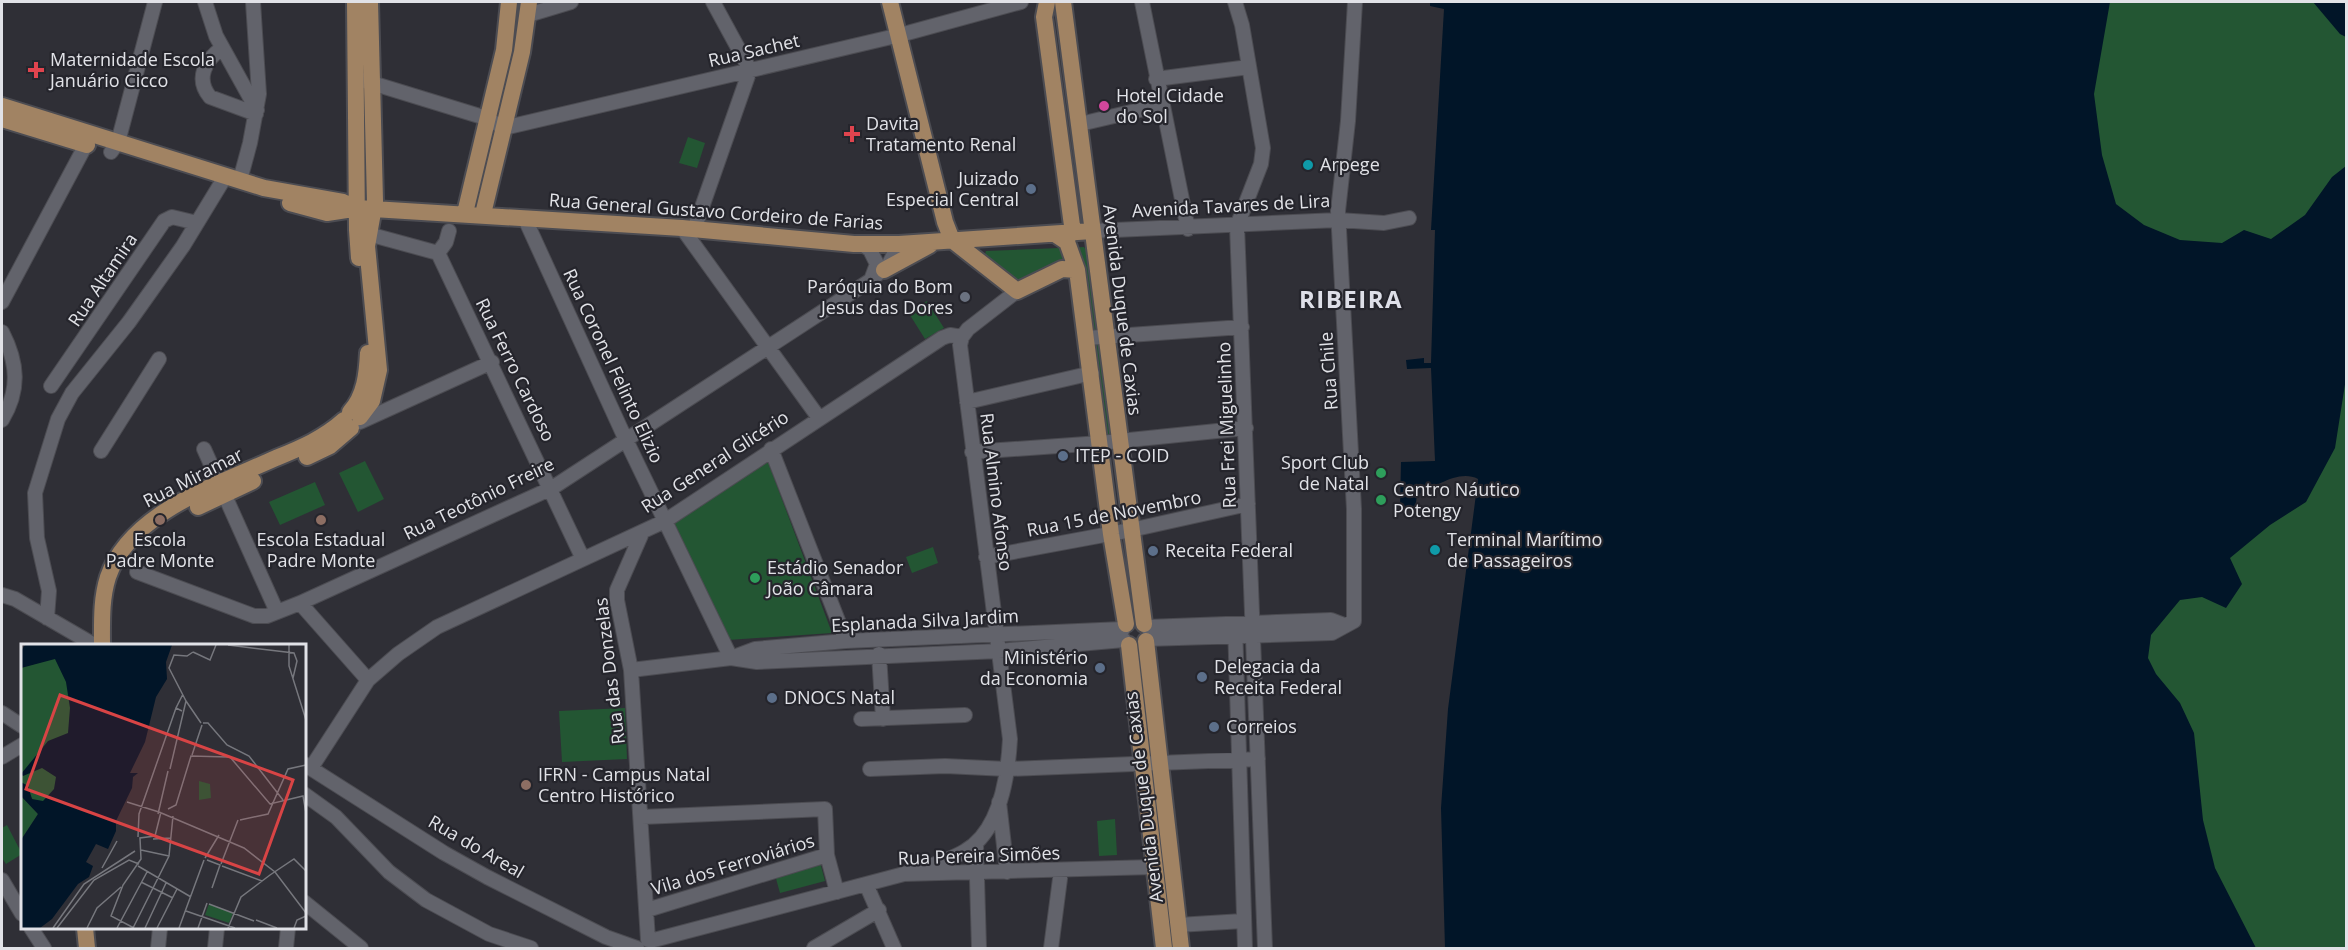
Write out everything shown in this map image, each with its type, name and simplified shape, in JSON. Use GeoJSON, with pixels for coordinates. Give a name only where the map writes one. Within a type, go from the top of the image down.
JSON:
{"type":"FeatureCollection","features":[{"type":"Feature","properties":{"kind":"main road","name":"Rua Miramar"},"geometry":{"type":"LineString","coordinates":[[102,644],[104,597],[108,577],[122,549],[146,524],[319,440],[353,420],[367,371],[369,345],[363,232],[357,208],[355,2]]}},
{"type":"Feature","properties":{"kind":"main road","name":"Rua Miramar"},"geometry":{"type":"LineString","coordinates":[[363,232],[374,209],[370,2]]}},
{"type":"Feature","properties":{"kind":"main road"},"geometry":{"type":"LineString","coordinates":[[483,214],[509,2]]}},
{"type":"Feature","properties":{"kind":"main road"},"geometry":{"type":"LineString","coordinates":[[890,2],[945,222],[945,241]]}},
{"type":"Feature","properties":{"kind":"main road","name":"Avenida Duque de Caxias"},"geometry":{"type":"LineString","coordinates":[[1047,2],[1044,17],[1074,270],[1096,337],[1119,441],[1146,633],[1181,948]]}},
{"type":"Feature","properties":{"kind":"main road","name":"Avenida Duque de Caxias"},"geometry":{"type":"LineString","coordinates":[[1063,2],[1080,124],[1092,238],[1096,337],[1092,373],[1111,534],[1136,709],[1164,948]]}},
{"type":"Feature","properties":{"kind":"main road"},"geometry":{"type":"LineString","coordinates":[[465,213],[495,123],[529,8]]}},
{"type":"Feature","properties":{"kind":"main road","name":"Rua General Gustavo Cordeiro de Farias"},"geometry":{"type":"LineString","coordinates":[[2,106],[88,140]]}},
{"type":"Feature","properties":{"kind":"main road","name":"Rua General Gustavo Cordeiro de Farias"},"geometry":{"type":"LineString","coordinates":[[2,119],[114,147],[327,213],[357,208],[483,214],[862,244],[899,244],[1056,234],[1071,240]]}},
{"type":"Feature","properties":{"kind":"main road","name":"Rua General Gustavo Cordeiro de Farias"},"geometry":{"type":"LineString","coordinates":[[229,181],[343,202],[357,208]]}},
{"type":"Feature","properties":{"kind":"main road"},"geometry":{"type":"LineString","coordinates":[[327,213],[363,232]]}},
{"type":"Feature","properties":{"kind":"main road","name":"Avenida Tavares de Lira"},"geometry":{"type":"LineString","coordinates":[[1071,240],[1092,238]]}},
{"type":"Feature","properties":{"kind":"main road"},"geometry":{"type":"LineString","coordinates":[[878,275],[945,241]]}},
{"type":"Feature","properties":{"kind":"main road"},"geometry":{"type":"LineString","coordinates":[[945,241],[1017,291],[1062,269],[1074,270]]}},
{"type":"Feature","properties":{"kind":"main road","name":"Rua Miramar"},"geometry":{"type":"LineString","coordinates":[[112,644],[115,590],[121,574],[138,546],[151,533],[221,489]]}},
{"type":"Feature","properties":{"kind":"main road"},"geometry":{"type":"LineString","coordinates":[[1135,621],[1146,633],[1138,646],[1126,635],[1135,621]]}},
{"type":"Feature","properties":{"kind":"main road"},"geometry":{"type":"LineString","coordinates":[[1136,709],[1153,708]]}},
{"type":"Feature","properties":{"kind":"street"},"geometry":{"type":"LineString","coordinates":[[114,147],[154,2]]}},
{"type":"Feature","properties":{"kind":"street"},"geometry":{"type":"LineString","coordinates":[[205,2],[222,48],[256,112]]}},
{"type":"Feature","properties":{"kind":"street"},"geometry":{"type":"LineString","coordinates":[[47,618],[49,591],[35,528],[35,493],[58,419],[72,393],[129,322],[197,223],[229,181],[256,112],[259,69],[253,2]]}},
{"type":"Feature","properties":{"kind":"street"},"geometry":{"type":"LineString","coordinates":[[529,8],[571,2]]}},
{"type":"Feature","properties":{"kind":"street"},"geometry":{"type":"LineString","coordinates":[[713,2],[750,70],[688,229],[766,347],[819,418]]}},
{"type":"Feature","properties":{"kind":"street","name":"Rua Sachet"},"geometry":{"type":"LineString","coordinates":[[495,123],[750,70],[900,35],[1021,2]]}},
{"type":"Feature","properties":{"kind":"street"},"geometry":{"type":"LineString","coordinates":[[1142,2],[1161,105],[1188,229]]}},
{"type":"Feature","properties":{"kind":"street"},"geometry":{"type":"LineString","coordinates":[[1235,2],[1249,67],[1263,156],[1237,226]]}},
{"type":"Feature","properties":{"kind":"street","name":"Rua Chile"},"geometry":{"type":"LineString","coordinates":[[1251,630],[1331,620],[1344,625],[1354,621],[1354,509],[1338,220],[1348,121],[1355,2]]}},
{"type":"Feature","properties":{"kind":"street"},"geometry":{"type":"LineString","coordinates":[[222,48],[212,55],[205,65],[203,80],[207,93],[210,97],[256,112]]}},
{"type":"Feature","properties":{"kind":"street"},"geometry":{"type":"LineString","coordinates":[[1156,79],[1249,67]]}},
{"type":"Feature","properties":{"kind":"street"},"geometry":{"type":"LineString","coordinates":[[354,78],[495,123]]}},
{"type":"Feature","properties":{"kind":"street"},"geometry":{"type":"LineString","coordinates":[[1080,124],[1161,105]]}},
{"type":"Feature","properties":{"kind":"street"},"geometry":{"type":"LineString","coordinates":[[2,302],[88,140]]}},
{"type":"Feature","properties":{"kind":"street","name":"Avenida Tavares de Lira"},"geometry":{"type":"LineString","coordinates":[[1092,238],[1188,229],[1355,220],[1367,215],[1385,215],[1391,220],[1408,218]]}},
{"type":"Feature","properties":{"kind":"street","name":"Rua Altamira"},"geometry":{"type":"LineString","coordinates":[[51,386],[164,221],[172,216],[197,223]]}},
{"type":"Feature","properties":{"kind":"street","name":"Rua Coronel Felinto Elizio"},"geometry":{"type":"LineString","coordinates":[[525,219],[730,658]]}},
{"type":"Feature","properties":{"kind":"street","name":"Rua Frei Miguelinho"},"geometry":{"type":"LineString","coordinates":[[1237,226],[1264,944]]}},
{"type":"Feature","properties":{"kind":"street"},"geometry":{"type":"LineString","coordinates":[[363,232],[438,253],[446,242],[449,231]]}},
{"type":"Feature","properties":{"kind":"street"},"geometry":{"type":"LineString","coordinates":[[862,244],[870,250],[877,264],[878,275]]}},
{"type":"Feature","properties":{"kind":"street","name":"Rua Teotônio Freire"},"geometry":{"type":"LineString","coordinates":[[137,572],[254,616],[267,616],[300,603],[552,488],[878,275],[894,258],[899,244]]}},
{"type":"Feature","properties":{"kind":"street","name":"Rua Ferro Cardoso"},"geometry":{"type":"LineString","coordinates":[[438,253],[552,488],[583,559]]}},
{"type":"Feature","properties":{"kind":"street"},"geometry":{"type":"LineString","coordinates":[[2,280],[21,263]]}},
{"type":"Feature","properties":{"kind":"street"},"geometry":{"type":"LineString","coordinates":[[962,337],[968,329],[1017,291]]}},
{"type":"Feature","properties":{"kind":"street"},"geometry":{"type":"LineString","coordinates":[[1096,337],[1242,327]]}},
{"type":"Feature","properties":{"kind":"street"},"geometry":{"type":"LineString","coordinates":[[2,332],[11,354],[15,384],[14,400],[2,420]]}},
{"type":"Feature","properties":{"kind":"street","name":"Rua General Glicério"},"geometry":{"type":"LineString","coordinates":[[308,766],[368,680],[398,654],[437,627],[665,521],[942,338],[950,335],[962,337]]}},
{"type":"Feature","properties":{"kind":"street","name":"Rua Almino Afonso"},"geometry":{"type":"LineString","coordinates":[[962,337],[972,452],[1010,740],[1007,769],[999,801]]}},
{"type":"Feature","properties":{"kind":"street"},"geometry":{"type":"LineString","coordinates":[[101,451],[159,359]]}},
{"type":"Feature","properties":{"kind":"street"},"geometry":{"type":"LineString","coordinates":[[353,420],[492,362]]}},
{"type":"Feature","properties":{"kind":"street"},"geometry":{"type":"LineString","coordinates":[[967,402],[1092,373]]}},
{"type":"Feature","properties":{"kind":"street"},"geometry":{"type":"LineString","coordinates":[[972,452],[1100,443],[1246,428]]}},
{"type":"Feature","properties":{"kind":"street"},"geometry":{"type":"LineString","coordinates":[[204,449],[277,612]]}},
{"type":"Feature","properties":{"kind":"street"},"geometry":{"type":"LineString","coordinates":[[771,450],[846,641]]}},
{"type":"Feature","properties":{"kind":"street","name":"Rua 15 de Novembro"},"geometry":{"type":"LineString","coordinates":[[986,557],[1131,530],[1248,504]]}},
{"type":"Feature","properties":{"kind":"street","name":"Rua das Donzelas"},"geometry":{"type":"LineString","coordinates":[[642,533],[617,590],[617,600],[632,670],[647,914],[646,945]]}},
{"type":"Feature","properties":{"kind":"street"},"geometry":{"type":"LineString","coordinates":[[2,594],[15,599],[94,644]]}},
{"type":"Feature","properties":{"kind":"street"},"geometry":{"type":"LineString","coordinates":[[300,603],[368,680]]}},
{"type":"Feature","properties":{"kind":"street"},"geometry":{"type":"LineString","coordinates":[[1146,633],[1251,630]]}},
{"type":"Feature","properties":{"kind":"street"},"geometry":{"type":"LineString","coordinates":[[1235,631],[1244,945],[1264,944]]}},
{"type":"Feature","properties":{"kind":"street","name":"Esplanada Silva Jardim"},"geometry":{"type":"LineString","coordinates":[[632,670],[730,658],[755,649],[846,641],[997,635],[1126,635]]}},
{"type":"Feature","properties":{"kind":"street","name":"Esplanada Silva Jardim"},"geometry":{"type":"LineString","coordinates":[[730,658],[757,662],[879,654],[999,651],[1126,635]]}},
{"type":"Feature","properties":{"kind":"street"},"geometry":{"type":"LineString","coordinates":[[903,654],[904,638]]}},
{"type":"Feature","properties":{"kind":"street"},"geometry":{"type":"LineString","coordinates":[[879,654],[883,719]]}},
{"type":"Feature","properties":{"kind":"street"},"geometry":{"type":"LineString","coordinates":[[2,713],[21,725]]}},
{"type":"Feature","properties":{"kind":"street"},"geometry":{"type":"LineString","coordinates":[[861,719],[965,715]]}},
{"type":"Feature","properties":{"kind":"street"},"geometry":{"type":"LineString","coordinates":[[2,758],[21,746]]}},
{"type":"Feature","properties":{"kind":"street"},"geometry":{"type":"LineString","coordinates":[[870,769],[945,766],[1007,769],[1258,759]]}},
{"type":"Feature","properties":{"kind":"street","name":"Rua do Areal"},"geometry":{"type":"LineString","coordinates":[[308,766],[444,853],[487,877],[606,937],[646,945]]}},
{"type":"Feature","properties":{"kind":"street"},"geometry":{"type":"LineString","coordinates":[[1238,778],[1259,779]]}},
{"type":"Feature","properties":{"kind":"street"},"geometry":{"type":"LineString","coordinates":[[306,795],[336,817],[389,872],[426,900],[489,934],[531,948]]}},
{"type":"Feature","properties":{"kind":"street"},"geometry":{"type":"LineString","coordinates":[[904,874],[955,857],[976,844],[999,801]]}},
{"type":"Feature","properties":{"kind":"street"},"geometry":{"type":"LineString","coordinates":[[999,801],[1007,872]]}},
{"type":"Feature","properties":{"kind":"street"},"geometry":{"type":"LineString","coordinates":[[642,817],[825,809],[827,855]]}},
{"type":"Feature","properties":{"kind":"street"},"geometry":{"type":"LineString","coordinates":[[976,844],[979,948]]}},
{"type":"Feature","properties":{"kind":"street","name":"Vila dos Ferroviários"},"geometry":{"type":"LineString","coordinates":[[647,914],[827,855],[837,892]]}},
{"type":"Feature","properties":{"kind":"street","name":"Rua Pereira Simões"},"geometry":{"type":"LineString","coordinates":[[646,945],[904,874],[1154,867]]}},
{"type":"Feature","properties":{"kind":"street"},"geometry":{"type":"LineString","coordinates":[[1051,948],[1061,871]]}},
{"type":"Feature","properties":{"kind":"street"},"geometry":{"type":"LineString","coordinates":[[2,880],[21,912]]}},
{"type":"Feature","properties":{"kind":"street"},"geometry":{"type":"LineString","coordinates":[[866,884],[894,948]]}},
{"type":"Feature","properties":{"kind":"street"},"geometry":{"type":"LineString","coordinates":[[1241,885],[1262,885]]}},
{"type":"Feature","properties":{"kind":"street"},"geometry":{"type":"LineString","coordinates":[[306,904],[358,947]]}},
{"type":"Feature","properties":{"kind":"street"},"geometry":{"type":"LineString","coordinates":[[814,948],[879,910]]}},
{"type":"Feature","properties":{"kind":"street"},"geometry":{"type":"LineString","coordinates":[[1178,925],[1243,921]]}},
{"type":"Feature","properties":{"kind":"street"},"geometry":{"type":"LineString","coordinates":[[32,929],[44,948]]}},
{"type":"Feature","properties":{"kind":"street"},"geometry":{"type":"LineString","coordinates":[[158,948],[160,929]]}},
{"type":"Feature","properties":{"kind":"street"},"geometry":{"type":"LineString","coordinates":[[215,948],[217,929]]}},
{"type":"Feature","properties":{"kind":"street"},"geometry":{"type":"LineString","coordinates":[[286,948],[288,929]]}},
{"type":"Feature","properties":{"kind":"green space"},"geometry":{"type":"Polygon","coordinates":[[[1978,2],[2346,2],[2346,948],[2077,948],[1978,2]]]}},
{"type":"Feature","properties":{"kind":"green space"},"geometry":{"type":"Polygon","coordinates":[[[688,137],[705,143],[697,168],[679,163],[688,137]]]}},
{"type":"Feature","properties":{"kind":"green space"},"geometry":{"type":"Polygon","coordinates":[[[1084,247],[1089,254],[1101,332],[1092,332],[1084,268],[1027,281],[1013,281],[985,254],[986,251],[1084,247]]]}},
{"type":"Feature","properties":{"kind":"green space"},"geometry":{"type":"Polygon","coordinates":[[[927,301],[944,328],[925,339],[908,312],[927,301]]]}},
{"type":"Feature","properties":{"kind":"green space"},"geometry":{"type":"Polygon","coordinates":[[[1093,344],[1102,344],[1115,436],[1104,437],[1093,344]]]}},
{"type":"Feature","properties":{"kind":"green space"},"geometry":{"type":"Polygon","coordinates":[[[365,461],[384,499],[358,512],[339,473],[365,461]]]}},
{"type":"Feature","properties":{"kind":"green space","name":"Estádio Senador João Câmara"},"geometry":{"type":"Polygon","coordinates":[[[768,462],[832,633],[728,640],[673,522],[768,462]]]}},
{"type":"Feature","properties":{"kind":"green space"},"geometry":{"type":"Polygon","coordinates":[[[315,482],[325,505],[280,525],[269,502],[315,482]]]}},
{"type":"Feature","properties":{"kind":"green space"},"geometry":{"type":"Polygon","coordinates":[[[933,547],[938,563],[912,573],[906,557],[933,547]]]}},
{"type":"Feature","properties":{"kind":"green space"},"geometry":{"type":"Polygon","coordinates":[[[625,708],[627,759],[562,762],[559,711],[625,708]]]}},
{"type":"Feature","properties":{"kind":"green space"},"geometry":{"type":"Polygon","coordinates":[[[1115,819],[1117,855],[1099,856],[1097,821],[1115,819]]]}},
{"type":"Feature","properties":{"kind":"green space"},"geometry":{"type":"Polygon","coordinates":[[[7,825],[21,852],[21,855],[6,864],[2,858],[2,828],[7,825]]]}},
{"type":"Feature","properties":{"kind":"green space"},"geometry":{"type":"Polygon","coordinates":[[[820,862],[825,881],[780,893],[775,875],[820,862]]]}},
{"type":"Feature","properties":{"kind":"water"},"geometry":{"type":"Polygon","coordinates":[[[1430,2],[2110,2],[2094,94],[2102,155],[2116,204],[2144,225],[2180,240],[2222,243],[2244,230],[2271,239],[2305,215],[2332,177],[2346,166],[2346,378],[2335,448],[2306,502],[2270,525],[2230,558],[2242,584],[2226,608],[2202,597],[2180,600],[2151,635],[2148,658],[2156,674],[2180,703],[2194,733],[2203,820],[2215,868],[2256,948],[1445,948],[1441,808],[1448,709],[1478,479],[1463,476],[1447,480],[1417,495],[1415,510],[1400,509],[1401,462],[1435,461],[1431,368],[1407,369],[1406,360],[1424,358],[1424,363],[1431,363],[1435,230],[1431,230],[1444,9],[1430,6],[1430,2]]]}},
{"type":"Feature","properties":{"kind":"water"},"geometry":{"type":"Polygon","coordinates":[[[2313,2],[2346,2],[2346,37],[2340,34],[2313,2]]]}},
{"type":"Feature","properties":{"kind":"place","name":"Maternidade Escola Januário Cicco"},"geometry":{"type":"Point","coordinates":[36,70]}},
{"type":"Feature","properties":{"kind":"place","name":"Hotel Cidade do Sol"},"geometry":{"type":"Point","coordinates":[1104,106]}},
{"type":"Feature","properties":{"kind":"place","name":"Davita Tratamento Renal"},"geometry":{"type":"Point","coordinates":[852,134]}},
{"type":"Feature","properties":{"kind":"place","name":"Arpege"},"geometry":{"type":"Point","coordinates":[1308,165]}},
{"type":"Feature","properties":{"kind":"place","name":"Juizado Especial Central"},"geometry":{"type":"Point","coordinates":[1031,189]}},
{"type":"Feature","properties":{"kind":"place","name":"Paróquia do Bom Jesus das Dores"},"geometry":{"type":"Point","coordinates":[965,297]}},
{"type":"Feature","properties":{"kind":"place","name":"ITEP - COID"},"geometry":{"type":"Point","coordinates":[1063,456]}},
{"type":"Feature","properties":{"kind":"place","name":"Sport Club de Natal"},"geometry":{"type":"Point","coordinates":[1381,473]}},
{"type":"Feature","properties":{"kind":"place","name":"Centro Náutico Potengy"},"geometry":{"type":"Point","coordinates":[1381,500]}},
{"type":"Feature","properties":{"kind":"place","name":"Escola Padre Monte"},"geometry":{"type":"Point","coordinates":[160,520]}},
{"type":"Feature","properties":{"kind":"place","name":"Escola Estadual Padre Monte"},"geometry":{"type":"Point","coordinates":[321,520]}},
{"type":"Feature","properties":{"kind":"place","name":"Terminal Marítimo de Passageiros"},"geometry":{"type":"Point","coordinates":[1435,550]}},
{"type":"Feature","properties":{"kind":"place","name":"Receita Federal"},"geometry":{"type":"Point","coordinates":[1153,551]}},
{"type":"Feature","properties":{"kind":"place","name":"Estádio Senador João Câmara"},"geometry":{"type":"Point","coordinates":[755,578]}},
{"type":"Feature","properties":{"kind":"place","name":"Ministério da Economia"},"geometry":{"type":"Point","coordinates":[1100,668]}},
{"type":"Feature","properties":{"kind":"place","name":"Delegacia da Receita Federal"},"geometry":{"type":"Point","coordinates":[1202,677]}},
{"type":"Feature","properties":{"kind":"place","name":"DNOCS Natal"},"geometry":{"type":"Point","coordinates":[772,698]}},
{"type":"Feature","properties":{"kind":"place","name":"Correios"},"geometry":{"type":"Point","coordinates":[1214,727]}},
{"type":"Feature","properties":{"kind":"place","name":"IFRN - Campus Natal Centro Histórico"},"geometry":{"type":"Point","coordinates":[526,785]}},
{"type":"Feature","properties":{"kind":"district","name":"RIBEIRA"},"geometry":{"type":"Point","coordinates":[1351,300]}}]}
